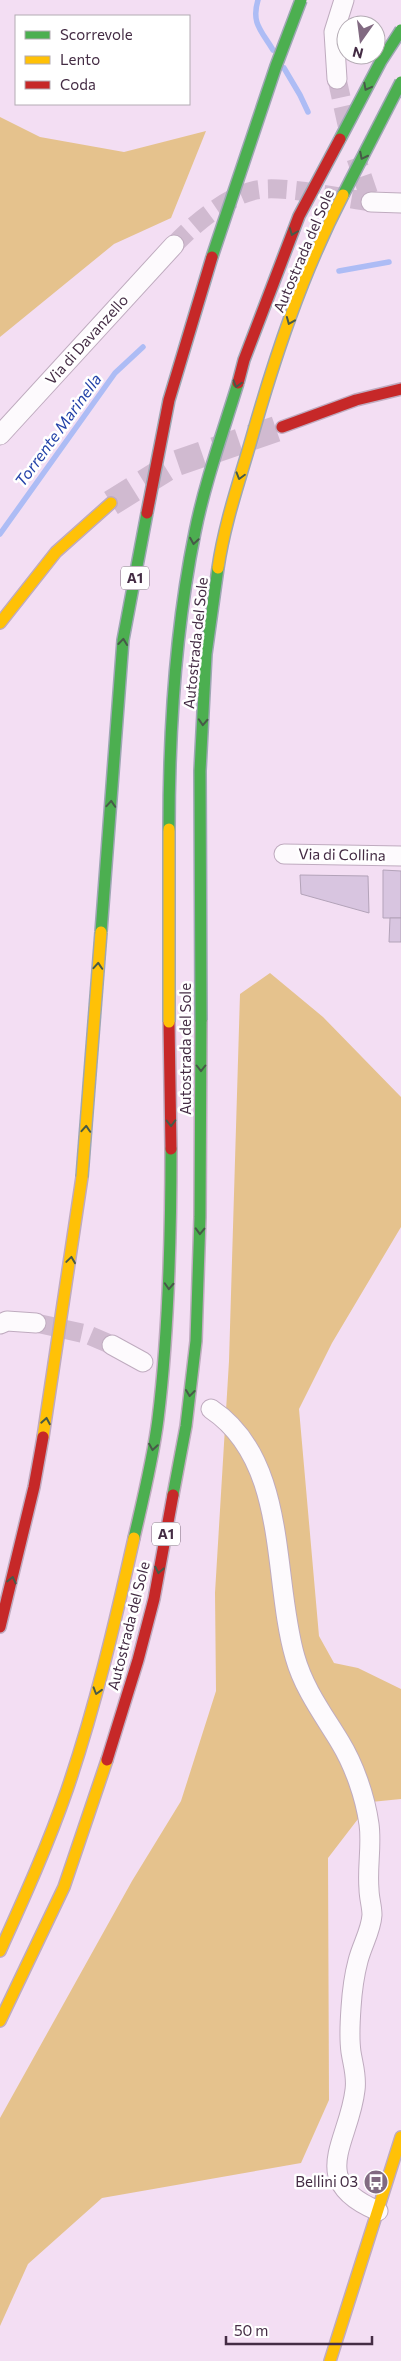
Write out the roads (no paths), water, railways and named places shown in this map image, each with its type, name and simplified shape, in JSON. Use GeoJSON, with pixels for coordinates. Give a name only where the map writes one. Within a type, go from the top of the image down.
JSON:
{"type":"FeatureCollection","features":[{"type":"Feature","properties":{"kind":"main road","name":"A1"},"geometry":{"type":"LineString","coordinates":[[0,1627],[34,1487],[82,1177],[123,640],[169,400],[224,217],[301,0]]}},
{"type":"Feature","properties":{"kind":"main road","name":"Autostrada del Sole"},"geometry":{"type":"LineString","coordinates":[[0,1951],[40,1863],[71,1775],[108,1655],[148,1481],[158,1420],[167,1327],[172,1211],[168,768],[176,652],[195,531],[244,360],[299,216],[381,61],[401,30]]}},
{"type":"Feature","properties":{"kind":"main road","name":"Autostrada del Sole"},"geometry":{"type":"LineString","coordinates":[[0,2021],[64,1887],[91,1810],[138,1660],[154,1599],[186,1426],[196,1341],[200,1217],[200,771],[206,654],[223,535],[279,349],[329,222],[401,82]]}},
{"type":"Feature","properties":{"kind":"main road"},"geometry":{"type":"LineString","coordinates":[[282,427],[356,400],[401,389]]}},
{"type":"Feature","properties":{"kind":"main road"},"geometry":{"type":"LineString","coordinates":[[0,623],[56,552],[111,503]]}},
{"type":"Feature","properties":{"kind":"main road"},"geometry":{"type":"LineString","coordinates":[[330,2361],[401,2137]]}},
{"type":"Feature","properties":{"kind":"street"},"geometry":{"type":"LineString","coordinates":[[337,79],[334,32],[344,0]]}},
{"type":"Feature","properties":{"kind":"street"},"geometry":{"type":"LineString","coordinates":[[371,202],[401,203]]}},
{"type":"Feature","properties":{"kind":"street","name":"Via di Davanzello"},"geometry":{"type":"LineString","coordinates":[[0,436],[174,245]]}},
{"type":"Feature","properties":{"kind":"street","name":"Via di Collina"},"geometry":{"type":"LineString","coordinates":[[284,854],[401,856]]}},
{"type":"Feature","properties":{"kind":"street"},"geometry":{"type":"LineString","coordinates":[[0,1324],[7,1320],[36,1323]]}},
{"type":"Feature","properties":{"kind":"street"},"geometry":{"type":"LineString","coordinates":[[112,1345],[143,1362]]}},
{"type":"Feature","properties":{"kind":"street"},"geometry":{"type":"LineString","coordinates":[[211,1409],[234,1428],[258,1466],[273,1523],[295,1659],[309,1694],[340,1742],[353,1768],[369,1824],[369,1889],[372,1914],[358,1959],[351,2009],[351,2051],[356,2075],[355,2092],[338,2147],[337,2165],[339,2180],[345,2192],[359,2203],[378,2211]]}},
{"type":"Feature","properties":{"kind":"waterway"},"geometry":{"type":"LineString","coordinates":[[258,0],[256,8],[258,26],[273,50]]}},
{"type":"Feature","properties":{"kind":"waterway"},"geometry":{"type":"LineString","coordinates":[[284,68],[308,112]]}},
{"type":"Feature","properties":{"kind":"waterway","name":"Torrente Marinella"},"geometry":{"type":"LineString","coordinates":[[339,271],[389,262]]}},
{"type":"Feature","properties":{"kind":"waterway","name":"Torrente Marinella"},"geometry":{"type":"LineString","coordinates":[[0,534],[115,373],[143,347]]}},
{"type":"Feature","properties":{"kind":"tunnel"},"geometry":{"type":"LineString","coordinates":[[337,79],[348,129]]}},
{"type":"Feature","properties":{"kind":"tunnel"},"geometry":{"type":"LineString","coordinates":[[174,245],[191,228],[212,212],[234,198],[256,190],[282,189],[371,202],[356,158]]}},
{"type":"Feature","properties":{"kind":"tunnel"},"geometry":{"type":"LineString","coordinates":[[111,503],[174,464],[282,427]]}},
{"type":"Feature","properties":{"kind":"tunnel"},"geometry":{"type":"LineString","coordinates":[[36,1323],[86,1334],[112,1345]]}},
{"type":"Feature","properties":{"kind":"place","name":"Bellini 03"},"geometry":{"type":"Point","coordinates":[376,2182]}}]}
